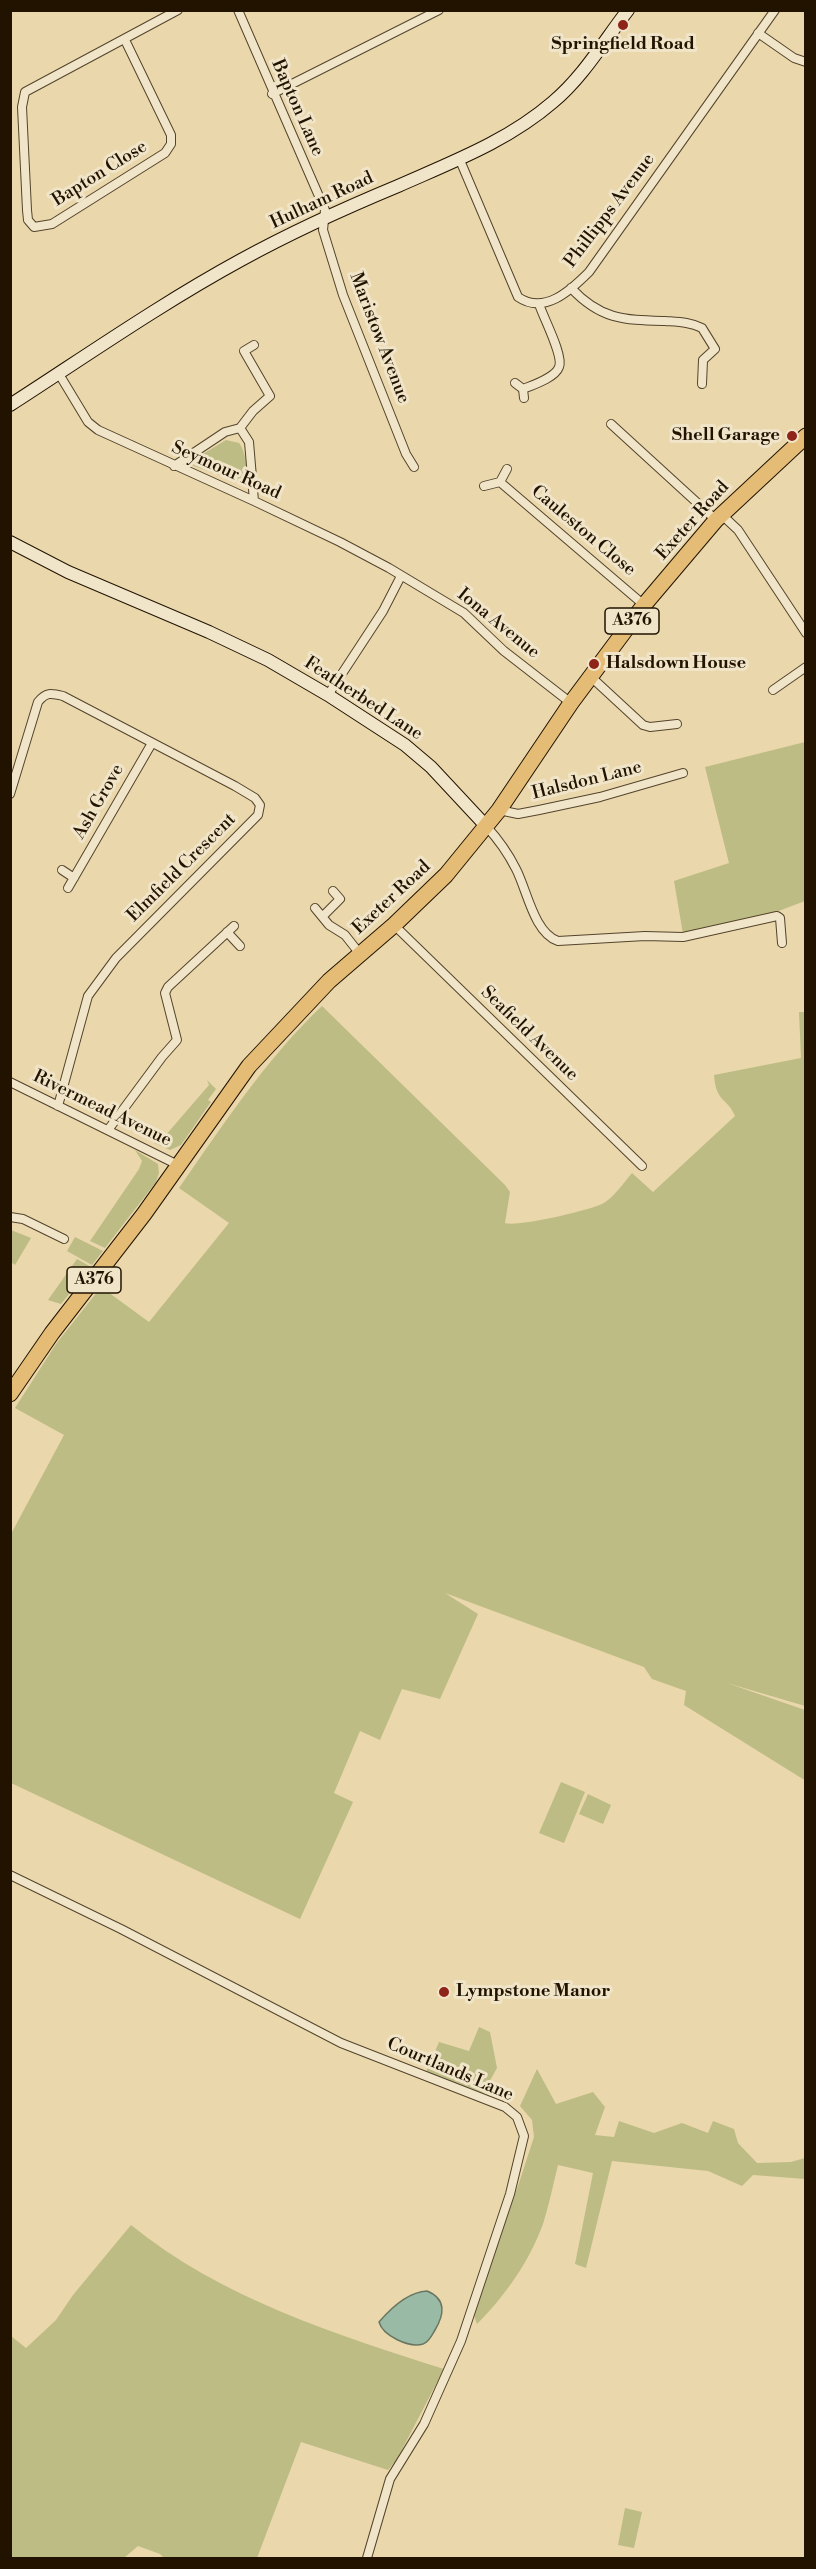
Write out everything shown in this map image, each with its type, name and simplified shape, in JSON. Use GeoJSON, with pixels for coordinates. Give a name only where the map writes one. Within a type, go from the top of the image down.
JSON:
{"type":"FeatureCollection","features":[{"type":"Feature","properties":{"kind":"highway","name":"Exeter Road"},"geometry":{"type":"LineString","coordinates":[[10,1394],[52,1333],[180,1166],[249,1066],[328,981],[394,925],[446,875],[499,810],[590,676],[644,605],[719,517],[806,436]]}},
{"type":"Feature","properties":{"kind":"street","name":"Bapton Close"},"geometry":{"type":"LineString","coordinates":[[125,40],[171,135],[171,144],[165,153],[52,224],[34,227],[28,220],[27,210],[22,107],[25,92],[178,10]]}},
{"type":"Feature","properties":{"kind":"street","name":"Bapton Lane"},"geometry":{"type":"LineString","coordinates":[[238,10],[272,94],[325,210],[326,218]]}},
{"type":"Feature","properties":{"kind":"street"},"geometry":{"type":"LineString","coordinates":[[272,94],[439,10]]}},
{"type":"Feature","properties":{"kind":"street","name":"Hulham Road"},"geometry":{"type":"LineString","coordinates":[[10,405],[147,316],[240,261],[326,218],[492,144],[526,124],[577,78],[628,10]]}},
{"type":"Feature","properties":{"kind":"street","name":"Phillipps Avenue"},"geometry":{"type":"LineString","coordinates":[[538,304],[548,303],[571,288],[589,272],[774,10]]}},
{"type":"Feature","properties":{"kind":"street"},"geometry":{"type":"LineString","coordinates":[[758,33],[794,58],[806,62]]}},
{"type":"Feature","properties":{"kind":"street"},"geometry":{"type":"LineString","coordinates":[[459,158],[514,290],[525,301],[538,304],[560,360],[560,368],[554,374],[524,394],[515,383]]}},
{"type":"Feature","properties":{"kind":"street","name":"Maristow Avenue"},"geometry":{"type":"LineString","coordinates":[[326,218],[323,230],[343,295],[406,454],[414,467]]}},
{"type":"Feature","properties":{"kind":"street"},"geometry":{"type":"LineString","coordinates":[[571,288],[585,304],[614,318],[683,322],[702,328],[714,349],[703,360],[702,384]]}},
{"type":"Feature","properties":{"kind":"street"},"geometry":{"type":"LineString","coordinates":[[174,466],[225,432],[240,428],[253,411],[270,396],[244,351],[254,345]]}},
{"type":"Feature","properties":{"kind":"street","name":"Seymour Road"},"geometry":{"type":"LineString","coordinates":[[59,374],[88,422],[98,430],[340,542],[401,576]]}},
{"type":"Feature","properties":{"kind":"street"},"geometry":{"type":"LineString","coordinates":[[611,424],[719,517],[738,530],[806,633]]}},
{"type":"Feature","properties":{"kind":"street"},"geometry":{"type":"LineString","coordinates":[[240,428],[249,442],[254,501]]}},
{"type":"Feature","properties":{"kind":"street"},"geometry":{"type":"LineString","coordinates":[[484,486],[500,482],[507,469]]}},
{"type":"Feature","properties":{"kind":"street","name":"Cauleston Close"},"geometry":{"type":"LineString","coordinates":[[500,482],[644,605]]}},
{"type":"Feature","properties":{"kind":"street","name":"Featherbed Lane"},"geometry":{"type":"LineString","coordinates":[[10,542],[69,572],[268,660],[328,695],[405,745],[431,767],[486,826],[517,871],[540,926],[553,939],[558,941],[645,936],[683,937],[777,916],[780,918],[782,943]]}},
{"type":"Feature","properties":{"kind":"street"},"geometry":{"type":"LineString","coordinates":[[328,695],[382,611],[401,576]]}},
{"type":"Feature","properties":{"kind":"street","name":"Iona Avenue"},"geometry":{"type":"LineString","coordinates":[[401,576],[464,612],[504,651],[571,703]]}},
{"type":"Feature","properties":{"kind":"street"},"geometry":{"type":"LineString","coordinates":[[773,690],[806,667]]}},
{"type":"Feature","properties":{"kind":"street"},"geometry":{"type":"LineString","coordinates":[[590,676],[643,725],[650,727],[677,724]]}},
{"type":"Feature","properties":{"kind":"street","name":"Elmfield Crescent"},"geometry":{"type":"LineString","coordinates":[[10,794],[38,702],[44,695],[52,693],[63,696],[255,798],[260,805],[258,815],[116,958],[93,986],[88,996],[58,1106]]}},
{"type":"Feature","properties":{"kind":"street","name":"Ash Grove"},"geometry":{"type":"LineString","coordinates":[[68,888],[152,743]]}},
{"type":"Feature","properties":{"kind":"street","name":"Halsdon Lane"},"geometry":{"type":"LineString","coordinates":[[499,810],[518,814],[538,810],[683,773]]}},
{"type":"Feature","properties":{"kind":"street"},"geometry":{"type":"LineString","coordinates":[[62,870],[74,878]]}},
{"type":"Feature","properties":{"kind":"street"},"geometry":{"type":"LineString","coordinates":[[322,916],[340,899],[333,891]]}},
{"type":"Feature","properties":{"kind":"street"},"geometry":{"type":"LineString","coordinates":[[315,908],[329,926],[345,935],[360,954]]}},
{"type":"Feature","properties":{"kind":"street","name":"Seafield Avenue"},"geometry":{"type":"LineString","coordinates":[[394,925],[642,1166]]}},
{"type":"Feature","properties":{"kind":"street"},"geometry":{"type":"LineString","coordinates":[[108,1130],[177,1040],[165,993],[168,987],[230,929],[240,946]]}},
{"type":"Feature","properties":{"kind":"street","name":"Rivermead Avenue"},"geometry":{"type":"LineString","coordinates":[[10,1082],[180,1166]]}},
{"type":"Feature","properties":{"kind":"street"},"geometry":{"type":"LineString","coordinates":[[10,1217],[24,1219],[64,1239]]}},
{"type":"Feature","properties":{"kind":"street","name":"Courtlands Lane"},"geometry":{"type":"LineString","coordinates":[[10,1875],[152,1944],[341,2043],[505,2107],[517,2117],[524,2136],[510,2194],[461,2341],[424,2424],[390,2479],[367,2559]]}},
{"type":"Feature","properties":{"kind":"street"},"geometry":{"type":"LineString","coordinates":[[461,2341],[472,2340]]}},
{"type":"Feature","properties":{"kind":"shaded area"},"geometry":{"type":"Polygon","coordinates":[[[226,440],[239,443],[243,452],[246,469],[244,484],[191,465],[193,460],[226,440]]]}},
{"type":"Feature","properties":{"kind":"shaded area"},"geometry":{"type":"Polygon","coordinates":[[[805,742],[805,901],[776,912],[683,934],[674,881],[729,863],[705,767],[805,742]]]}},
{"type":"Feature","properties":{"kind":"shaded area"},"geometry":{"type":"Polygon","coordinates":[[[322,1006],[505,1185],[510,1192],[505,1223],[513,1224],[553,1218],[602,1204],[632,1173],[653,1192],[735,1116],[719,1095],[714,1075],[801,1058],[799,1012],[805,1012],[805,1706],[727,1683],[805,1710],[806,1781],[684,1705],[686,1691],[652,1679],[644,1667],[445,1593],[478,1614],[440,1699],[402,1689],[380,1740],[360,1731],[334,1793],[353,1802],[300,1919],[11,1783],[11,1534],[64,1435],[15,1408],[56,1344],[101,1287],[149,1322],[229,1223],[179,1188],[264,1070],[322,1006]]]}},
{"type":"Feature","properties":{"kind":"shaded area"},"geometry":{"type":"Polygon","coordinates":[[[207,1080],[216,1089],[208,1100],[211,1102],[181,1145],[170,1150],[154,1143],[165,1136],[209,1085],[207,1080]]]}},
{"type":"Feature","properties":{"kind":"shaded area"},"geometry":{"type":"Polygon","coordinates":[[[135,1150],[158,1164],[159,1173],[156,1182],[105,1248],[90,1241],[139,1169],[142,1161],[135,1150]]]}},
{"type":"Feature","properties":{"kind":"shaded area"},"geometry":{"type":"Polygon","coordinates":[[[11,1230],[31,1238],[15,1265],[11,1262],[11,1230]]]}},
{"type":"Feature","properties":{"kind":"shaded area"},"geometry":{"type":"Polygon","coordinates":[[[75,1237],[103,1251],[92,1265],[67,1251],[75,1237]]]}},
{"type":"Feature","properties":{"kind":"shaded area"},"geometry":{"type":"Polygon","coordinates":[[[77,1259],[91,1267],[61,1304],[48,1300],[77,1259]]]}},
{"type":"Feature","properties":{"kind":"shaded area"},"geometry":{"type":"Polygon","coordinates":[[[561,1782],[585,1792],[564,1843],[539,1833],[561,1782]]]}},
{"type":"Feature","properties":{"kind":"shaded area"},"geometry":{"type":"Polygon","coordinates":[[[588,1794],[611,1805],[603,1824],[579,1814],[588,1794]]]}},
{"type":"Feature","properties":{"kind":"shaded area"},"geometry":{"type":"Polygon","coordinates":[[[479,2027],[490,2032],[497,2068],[483,2093],[426,2072],[439,2042],[469,2051],[479,2027]]]}},
{"type":"Feature","properties":{"kind":"shaded area"},"geometry":{"type":"Polygon","coordinates":[[[537,2069],[556,2104],[593,2092],[605,2107],[595,2135],[614,2137],[619,2121],[654,2133],[682,2123],[708,2133],[713,2121],[734,2129],[738,2143],[757,2163],[791,2162],[805,2158],[805,2179],[753,2175],[742,2186],[708,2171],[612,2161],[586,2268],[575,2264],[593,2173],[558,2165],[543,2224],[531,2252],[497,2302],[477,2324],[473,2313],[534,2137],[532,2120],[520,2106],[537,2069]]]}},
{"type":"Feature","properties":{"kind":"shaded area"},"geometry":{"type":"Polygon","coordinates":[[[131,2225],[166,2251],[202,2273],[280,2311],[361,2342],[444,2369],[397,2459],[388,2470],[301,2442],[257,2558],[164,2558],[160,2554],[138,2546],[124,2558],[11,2558],[11,2336],[26,2348],[56,2320],[73,2295],[131,2225]]]}},
{"type":"Feature","properties":{"kind":"shaded area"},"geometry":{"type":"Polygon","coordinates":[[[427,2291],[438,2298],[442,2313],[427,2342],[417,2345],[397,2340],[381,2327],[379,2322],[400,2302],[413,2294],[427,2291]]]}},
{"type":"Feature","properties":{"kind":"shaded area"},"geometry":{"type":"Polygon","coordinates":[[[625,2508],[642,2512],[634,2548],[618,2545],[625,2508]]]}},
{"type":"Feature","properties":{"kind":"place","name":"Springfield Road"},"geometry":{"type":"Point","coordinates":[623,25]}},
{"type":"Feature","properties":{"kind":"place","name":"Shell Garage"},"geometry":{"type":"Point","coordinates":[792,436]}},
{"type":"Feature","properties":{"kind":"place","name":"Halsdown House"},"geometry":{"type":"Point","coordinates":[594,664]}},
{"type":"Feature","properties":{"kind":"place","name":"Lympstone Manor"},"geometry":{"type":"Point","coordinates":[444,1992]}}]}
